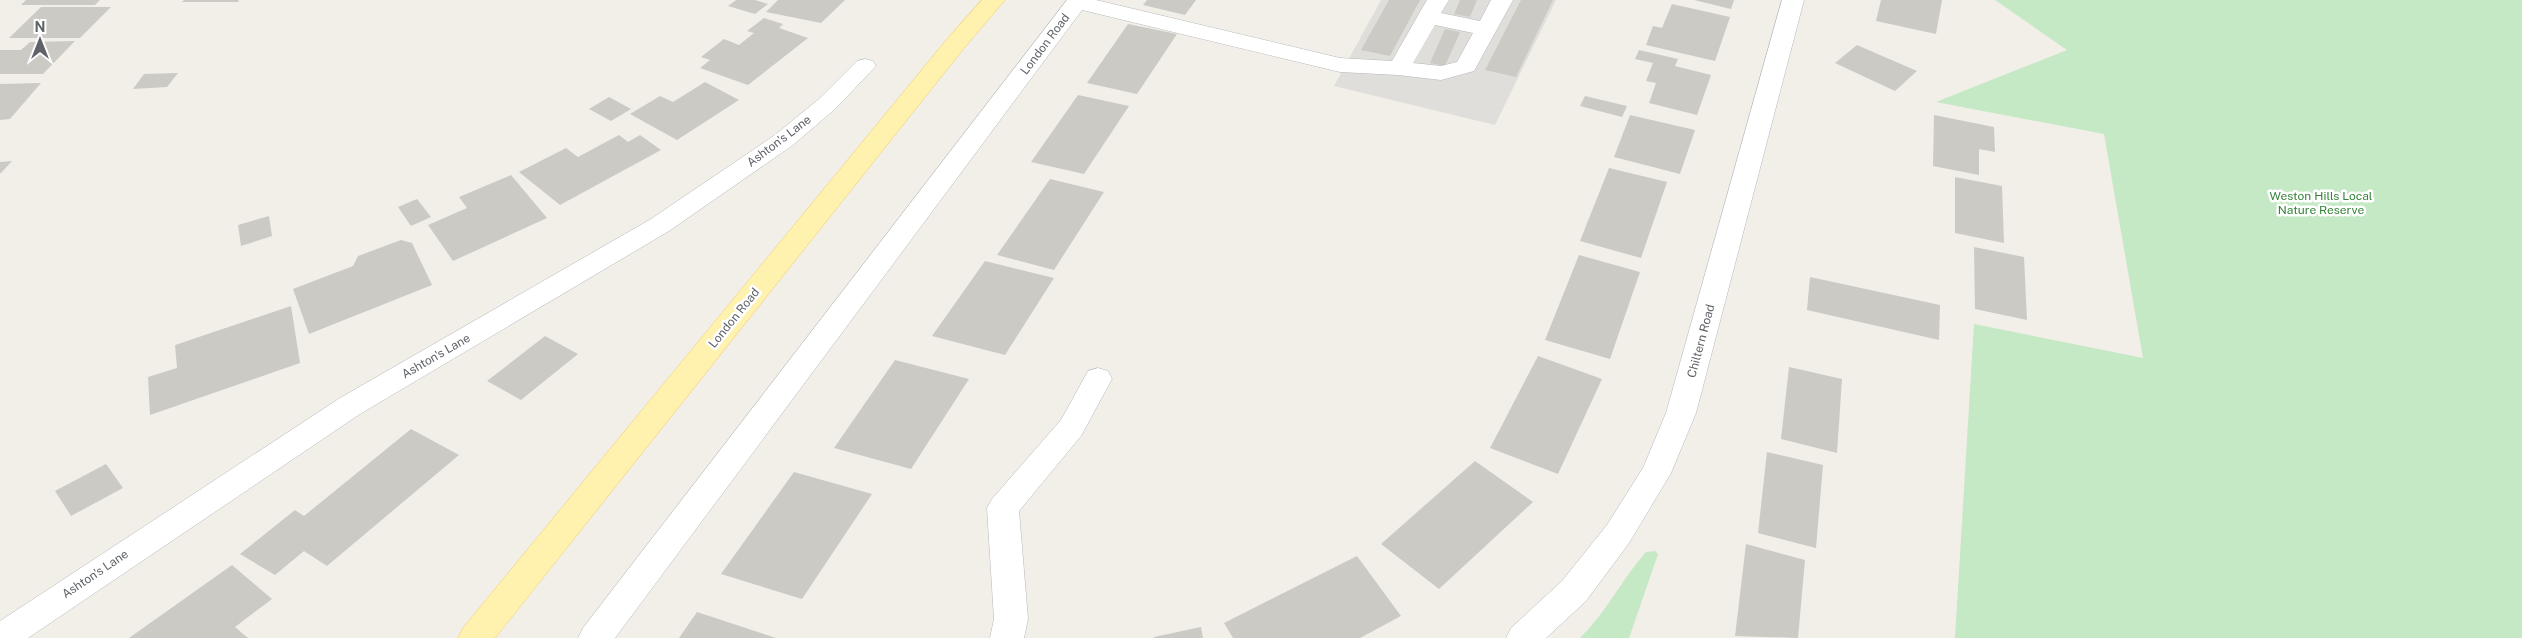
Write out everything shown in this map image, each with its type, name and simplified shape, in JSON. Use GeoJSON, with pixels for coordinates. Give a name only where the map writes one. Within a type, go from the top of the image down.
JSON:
{"type":"FeatureCollection","features":[{"type":"Feature","properties":{"kind":"main road","name":"London Road"},"geometry":{"type":"LineString","coordinates":[[476,638],[956,43],[994,0]]}},
{"type":"Feature","properties":{"kind":"street"},"geometry":{"type":"LineString","coordinates":[[1077,1],[1340,65],[1367,68],[1399,68],[1439,74],[1455,73],[1466,66],[1502,0]]}},
{"type":"Feature","properties":{"kind":"street","name":"Chiltern Road"},"geometry":{"type":"LineString","coordinates":[[1523,638],[1574,591],[1618,534],[1656,473],[1681,413],[1793,0]]}},
{"type":"Feature","properties":{"kind":"street","name":"London Road"},"geometry":{"type":"LineString","coordinates":[[595,638],[1077,1]]}},
{"type":"Feature","properties":{"kind":"street"},"geometry":{"type":"LineString","coordinates":[[1399,68],[1433,9],[1486,29]]}},
{"type":"Feature","properties":{"kind":"street","name":"Ashton's Lane"},"geometry":{"type":"LineString","coordinates":[[1,638],[350,406],[660,225],[784,140],[827,104],[865,66]]}},
{"type":"Feature","properties":{"kind":"street"},"geometry":{"type":"LineString","coordinates":[[1007,638],[1011,618],[1003,508],[1071,428],[1098,379]]}},
{"type":"Feature","properties":{"kind":"shaded area"},"geometry":{"type":"Polygon","coordinates":[[[1381,0],[1556,0],[1495,125],[1334,86],[1381,0]]]}},
{"type":"Feature","properties":{"kind":"green space","name":"Weston Hills Local Nature Reserve"},"geometry":{"type":"Polygon","coordinates":[[[1995,0],[2522,0],[2522,638],[1955,638],[1974,324],[2143,358],[2104,134],[1936,102],[2067,50],[1995,0]]]}},
{"type":"Feature","properties":{"kind":"green space"},"geometry":{"type":"Polygon","coordinates":[[[1655,551],[1658,554],[1629,638],[1580,638],[1598,618],[1646,552],[1655,551]]]}},
{"type":"Feature","properties":{"kind":"building"},"geometry":{"type":"Polygon","coordinates":[[[26,0],[100,0],[95,5],[21,5],[26,0]]]}},
{"type":"Feature","properties":{"kind":"building"},"geometry":{"type":"Polygon","coordinates":[[[184,0],[239,0],[238,2],[182,2],[184,0]]]}},
{"type":"Feature","properties":{"kind":"building"},"geometry":{"type":"Polygon","coordinates":[[[736,0],[755,0],[768,4],[755,14],[728,6],[736,0]]]}},
{"type":"Feature","properties":{"kind":"building"},"geometry":{"type":"Polygon","coordinates":[[[778,0],[845,0],[821,23],[766,12],[778,0]]]}},
{"type":"Feature","properties":{"kind":"building"},"geometry":{"type":"Polygon","coordinates":[[[1147,0],[1196,0],[1185,15],[1143,5],[1147,0]]]}},
{"type":"Feature","properties":{"kind":"building"},"geometry":{"type":"Polygon","coordinates":[[[1389,0],[1420,0],[1390,56],[1361,50],[1389,0]]]}},
{"type":"Feature","properties":{"kind":"building"},"geometry":{"type":"Polygon","coordinates":[[[1460,0],[1477,0],[1470,17],[1454,14],[1460,0]]]}},
{"type":"Feature","properties":{"kind":"building"},"geometry":{"type":"Polygon","coordinates":[[[1521,0],[1553,0],[1516,77],[1485,70],[1521,0]]]}},
{"type":"Feature","properties":{"kind":"building"},"geometry":{"type":"Polygon","coordinates":[[[1694,0],[1734,0],[1731,9],[1694,0]]]}},
{"type":"Feature","properties":{"kind":"building"},"geometry":{"type":"Polygon","coordinates":[[[1881,0],[1942,0],[1936,34],[1876,21],[1881,0]]]}},
{"type":"Feature","properties":{"kind":"building"},"geometry":{"type":"Polygon","coordinates":[[[1672,4],[1730,17],[1715,61],[1646,45],[1653,26],[1662,28],[1672,4]]]}},
{"type":"Feature","properties":{"kind":"building"},"geometry":{"type":"Polygon","coordinates":[[[41,7],[111,7],[80,38],[9,38],[41,7]]]}},
{"type":"Feature","properties":{"kind":"building"},"geometry":{"type":"Polygon","coordinates":[[[764,18],[783,24],[779,28],[808,38],[748,85],[700,68],[710,60],[701,57],[724,39],[739,45],[754,33],[747,31],[764,18]]]}},
{"type":"Feature","properties":{"kind":"building"},"geometry":{"type":"Polygon","coordinates":[[[1128,24],[1177,34],[1137,94],[1087,83],[1128,24]]]}},
{"type":"Feature","properties":{"kind":"building"},"geometry":{"type":"Polygon","coordinates":[[[1445,29],[1460,32],[1445,66],[1430,63],[1445,29]]]}},
{"type":"Feature","properties":{"kind":"building"},"geometry":{"type":"Polygon","coordinates":[[[75,41],[43,74],[0,74],[0,50],[21,50],[30,42],[75,41]]]}},
{"type":"Feature","properties":{"kind":"building"},"geometry":{"type":"Polygon","coordinates":[[[1857,45],[1917,71],[1895,91],[1835,63],[1857,45]]]}},
{"type":"Feature","properties":{"kind":"building"},"geometry":{"type":"Polygon","coordinates":[[[1639,50],[1678,59],[1675,66],[1711,75],[1697,115],[1649,103],[1656,83],[1646,81],[1653,63],[1635,59],[1639,50]]]}},
{"type":"Feature","properties":{"kind":"building"},"geometry":{"type":"Polygon","coordinates":[[[178,73],[167,87],[133,89],[144,74],[178,73]]]}},
{"type":"Feature","properties":{"kind":"building"},"geometry":{"type":"Polygon","coordinates":[[[705,82],[739,100],[677,140],[630,114],[660,96],[673,102],[705,82]]]}},
{"type":"Feature","properties":{"kind":"building"},"geometry":{"type":"Polygon","coordinates":[[[41,83],[10,119],[0,120],[0,84],[41,83]]]}},
{"type":"Feature","properties":{"kind":"building"},"geometry":{"type":"Polygon","coordinates":[[[1078,95],[1129,106],[1084,174],[1031,162],[1078,95]]]}},
{"type":"Feature","properties":{"kind":"building"},"geometry":{"type":"Polygon","coordinates":[[[1585,96],[1627,106],[1622,117],[1580,106],[1585,96]]]}},
{"type":"Feature","properties":{"kind":"building"},"geometry":{"type":"Polygon","coordinates":[[[609,97],[631,109],[611,121],[589,109],[609,97]]]}},
{"type":"Feature","properties":{"kind":"building"},"geometry":{"type":"Polygon","coordinates":[[[1630,115],[1695,130],[1680,174],[1614,157],[1630,115]]]}},
{"type":"Feature","properties":{"kind":"building"},"geometry":{"type":"Polygon","coordinates":[[[1934,115],[1994,127],[1995,152],[1979,149],[1979,175],[1933,166],[1934,115]]]}},
{"type":"Feature","properties":{"kind":"building"},"geometry":{"type":"Polygon","coordinates":[[[619,135],[628,142],[640,135],[661,150],[560,205],[519,172],[566,148],[578,157],[619,135]]]}},
{"type":"Feature","properties":{"kind":"building"},"geometry":{"type":"Polygon","coordinates":[[[12,161],[1,173],[0,173],[0,162],[12,161]]]}},
{"type":"Feature","properties":{"kind":"building"},"geometry":{"type":"Polygon","coordinates":[[[1609,168],[1667,182],[1641,258],[1580,241],[1609,168]]]}},
{"type":"Feature","properties":{"kind":"building"},"geometry":{"type":"Polygon","coordinates":[[[511,175],[547,218],[453,261],[428,225],[467,208],[459,197],[511,175]]]}},
{"type":"Feature","properties":{"kind":"building"},"geometry":{"type":"Polygon","coordinates":[[[1955,177],[2002,186],[2004,243],[1955,233],[1955,177]]]}},
{"type":"Feature","properties":{"kind":"building"},"geometry":{"type":"Polygon","coordinates":[[[1050,179],[1104,192],[1054,270],[997,255],[1050,179]]]}},
{"type":"Feature","properties":{"kind":"building"},"geometry":{"type":"Polygon","coordinates":[[[417,199],[431,217],[411,226],[398,207],[417,199]]]}},
{"type":"Feature","properties":{"kind":"building"},"geometry":{"type":"Polygon","coordinates":[[[269,216],[272,236],[241,246],[238,225],[269,216]]]}},
{"type":"Feature","properties":{"kind":"building"},"geometry":{"type":"Polygon","coordinates":[[[401,240],[412,243],[432,285],[309,334],[293,289],[353,266],[358,256],[401,240]]]}},
{"type":"Feature","properties":{"kind":"building"},"geometry":{"type":"Polygon","coordinates":[[[1974,247],[2024,257],[2027,320],[1975,309],[1974,247]]]}},
{"type":"Feature","properties":{"kind":"building"},"geometry":{"type":"Polygon","coordinates":[[[1579,255],[1640,272],[1610,359],[1545,340],[1579,255]]]}},
{"type":"Feature","properties":{"kind":"building"},"geometry":{"type":"Polygon","coordinates":[[[985,261],[1054,278],[1005,355],[932,336],[985,261]]]}},
{"type":"Feature","properties":{"kind":"building"},"geometry":{"type":"Polygon","coordinates":[[[1810,277],[1940,305],[1939,340],[1807,310],[1810,277]]]}},
{"type":"Feature","properties":{"kind":"building"},"geometry":{"type":"Polygon","coordinates":[[[291,306],[300,363],[150,415],[148,377],[177,368],[175,345],[291,306]]]}},
{"type":"Feature","properties":{"kind":"building"},"geometry":{"type":"Polygon","coordinates":[[[545,336],[578,354],[521,400],[487,381],[545,336]]]}},
{"type":"Feature","properties":{"kind":"building"},"geometry":{"type":"Polygon","coordinates":[[[1538,356],[1602,379],[1558,474],[1490,448],[1538,356]]]}},
{"type":"Feature","properties":{"kind":"building"},"geometry":{"type":"Polygon","coordinates":[[[895,360],[969,379],[911,469],[834,448],[895,360]]]}},
{"type":"Feature","properties":{"kind":"building"},"geometry":{"type":"Polygon","coordinates":[[[1789,367],[1842,379],[1837,453],[1781,439],[1789,367]]]}},
{"type":"Feature","properties":{"kind":"building"},"geometry":{"type":"Polygon","coordinates":[[[411,429],[459,455],[327,566],[304,551],[275,575],[240,554],[295,510],[304,516],[411,429]]]}},
{"type":"Feature","properties":{"kind":"building"},"geometry":{"type":"Polygon","coordinates":[[[1767,452],[1823,465],[1816,548],[1758,533],[1767,452]]]}},
{"type":"Feature","properties":{"kind":"building"},"geometry":{"type":"Polygon","coordinates":[[[1475,461],[1533,502],[1439,589],[1381,544],[1475,461]]]}},
{"type":"Feature","properties":{"kind":"building"},"geometry":{"type":"Polygon","coordinates":[[[106,464],[123,488],[71,516],[55,491],[106,464]]]}},
{"type":"Feature","properties":{"kind":"building"},"geometry":{"type":"Polygon","coordinates":[[[794,472],[872,494],[802,599],[721,574],[794,472]]]}},
{"type":"Feature","properties":{"kind":"building"},"geometry":{"type":"Polygon","coordinates":[[[1746,544],[1805,560],[1798,638],[1735,636],[1746,544]]]}},
{"type":"Feature","properties":{"kind":"building"},"geometry":{"type":"Polygon","coordinates":[[[1357,556],[1401,616],[1360,638],[1233,638],[1224,623],[1357,556]]]}},
{"type":"Feature","properties":{"kind":"building"},"geometry":{"type":"Polygon","coordinates":[[[232,565],[272,599],[235,627],[248,638],[129,638],[232,565]]]}},
{"type":"Feature","properties":{"kind":"building"},"geometry":{"type":"Polygon","coordinates":[[[697,612],[776,638],[679,638],[697,612]]]}},
{"type":"Feature","properties":{"kind":"building"},"geometry":{"type":"Polygon","coordinates":[[[1201,627],[1203,638],[1154,638],[1154,637],[1201,627]]]}}]}
